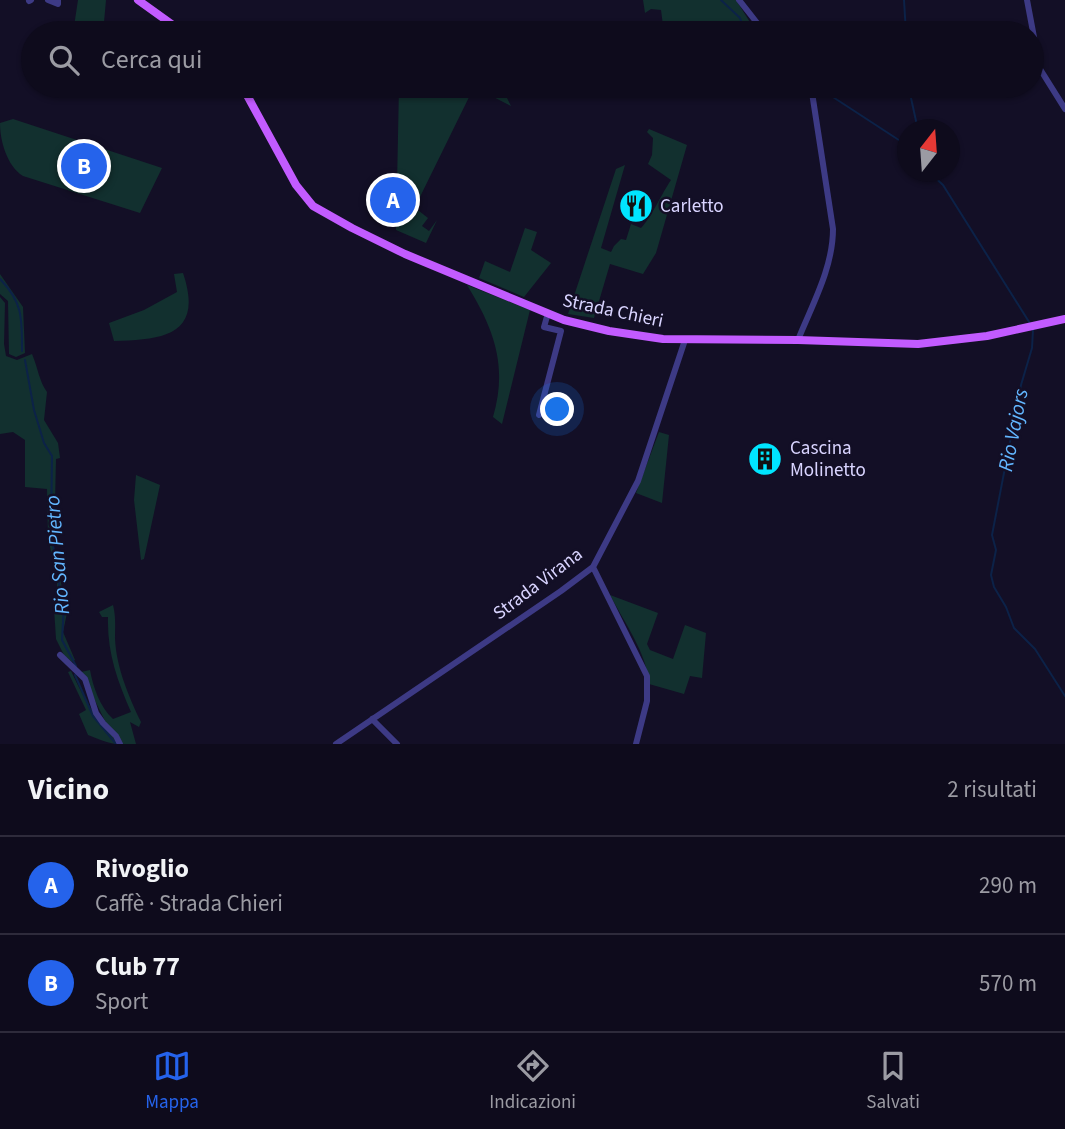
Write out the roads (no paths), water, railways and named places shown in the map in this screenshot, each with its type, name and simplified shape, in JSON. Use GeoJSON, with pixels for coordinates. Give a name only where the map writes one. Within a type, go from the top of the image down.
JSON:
{"type":"FeatureCollection","features":[{"type":"Feature","properties":{"kind":"main road"},"geometry":{"type":"LineString","coordinates":[[138,0],[167,21]]}},
{"type":"Feature","properties":{"kind":"main road","name":"Strada Chieri"},"geometry":{"type":"LineString","coordinates":[[249,98],[296,185],[313,206],[405,254],[564,320],[609,331],[663,339],[918,344],[987,336],[1065,320]]}},
{"type":"Feature","properties":{"kind":"street"},"geometry":{"type":"LineString","coordinates":[[48,0],[58,4],[58,0]]}},
{"type":"Feature","properties":{"kind":"street"},"geometry":{"type":"LineString","coordinates":[[739,0],[756,21]]}},
{"type":"Feature","properties":{"kind":"street"},"geometry":{"type":"LineString","coordinates":[[1027,0],[1031,21]]}},
{"type":"Feature","properties":{"kind":"street"},"geometry":{"type":"LineString","coordinates":[[1044,75],[1065,109]]}},
{"type":"Feature","properties":{"kind":"street"},"geometry":{"type":"LineString","coordinates":[[798,340],[833,246],[833,229],[813,98]]}},
{"type":"Feature","properties":{"kind":"street"},"geometry":{"type":"LineString","coordinates":[[539,415],[561,331],[544,327],[548,313]]}},
{"type":"Feature","properties":{"kind":"street","name":"Strada Virana"},"geometry":{"type":"LineString","coordinates":[[336,744],[561,591],[593,566],[638,481],[685,340]]}},
{"type":"Feature","properties":{"kind":"street"},"geometry":{"type":"LineString","coordinates":[[593,566],[647,676],[647,701],[636,744]]}},
{"type":"Feature","properties":{"kind":"street"},"geometry":{"type":"LineString","coordinates":[[60,655],[85,679],[96,713],[117,736],[120,744]]}},
{"type":"Feature","properties":{"kind":"street"},"geometry":{"type":"LineString","coordinates":[[372,719],[397,744]]}},
{"type":"Feature","properties":{"kind":"waterway"},"geometry":{"type":"LineString","coordinates":[[721,0],[741,21]]}},
{"type":"Feature","properties":{"kind":"waterway","name":"Rio Vajors"},"geometry":{"type":"LineString","coordinates":[[904,0],[905,21]]}},
{"type":"Feature","properties":{"kind":"waterway"},"geometry":{"type":"LineString","coordinates":[[834,98],[897,139]]}},
{"type":"Feature","properties":{"kind":"waterway","name":"Rio Vajors"},"geometry":{"type":"LineString","coordinates":[[911,98],[916,119]]}},
{"type":"Feature","properties":{"kind":"waterway","name":"Rio Vajors"},"geometry":{"type":"LineString","coordinates":[[940,182],[1031,325]]}},
{"type":"Feature","properties":{"kind":"waterway","name":"Rio San Pietro"},"geometry":{"type":"LineString","coordinates":[[0,279],[13,295],[20,312],[22,351]]}},
{"type":"Feature","properties":{"kind":"waterway","name":"Rio Vajors"},"geometry":{"type":"LineString","coordinates":[[1033,330],[1032,348],[1021,385],[992,535],[996,550],[991,575],[1014,628],[1035,649],[1065,696]]}},
{"type":"Feature","properties":{"kind":"waterway","name":"Rio San Pietro"},"geometry":{"type":"LineString","coordinates":[[25,360],[34,410],[44,443],[52,456],[51,532],[64,605],[62,640],[76,666]]}},
{"type":"Feature","properties":{"kind":"waterway","name":"Rio San Pietro"},"geometry":{"type":"LineString","coordinates":[[75,675],[93,716],[116,744]]}},
{"type":"Feature","properties":{"kind":"place","name":"Club 77"},"geometry":{"type":"Point","coordinates":[84,166]}},
{"type":"Feature","properties":{"kind":"place","name":"Rivoglio"},"geometry":{"type":"Point","coordinates":[393,200]}},
{"type":"Feature","properties":{"kind":"place","name":"Carletto"},"geometry":{"type":"Point","coordinates":[636,206]}},
{"type":"Feature","properties":{"kind":"place","name":"Cascina Molinetto"},"geometry":{"type":"Point","coordinates":[765,459]}}]}
